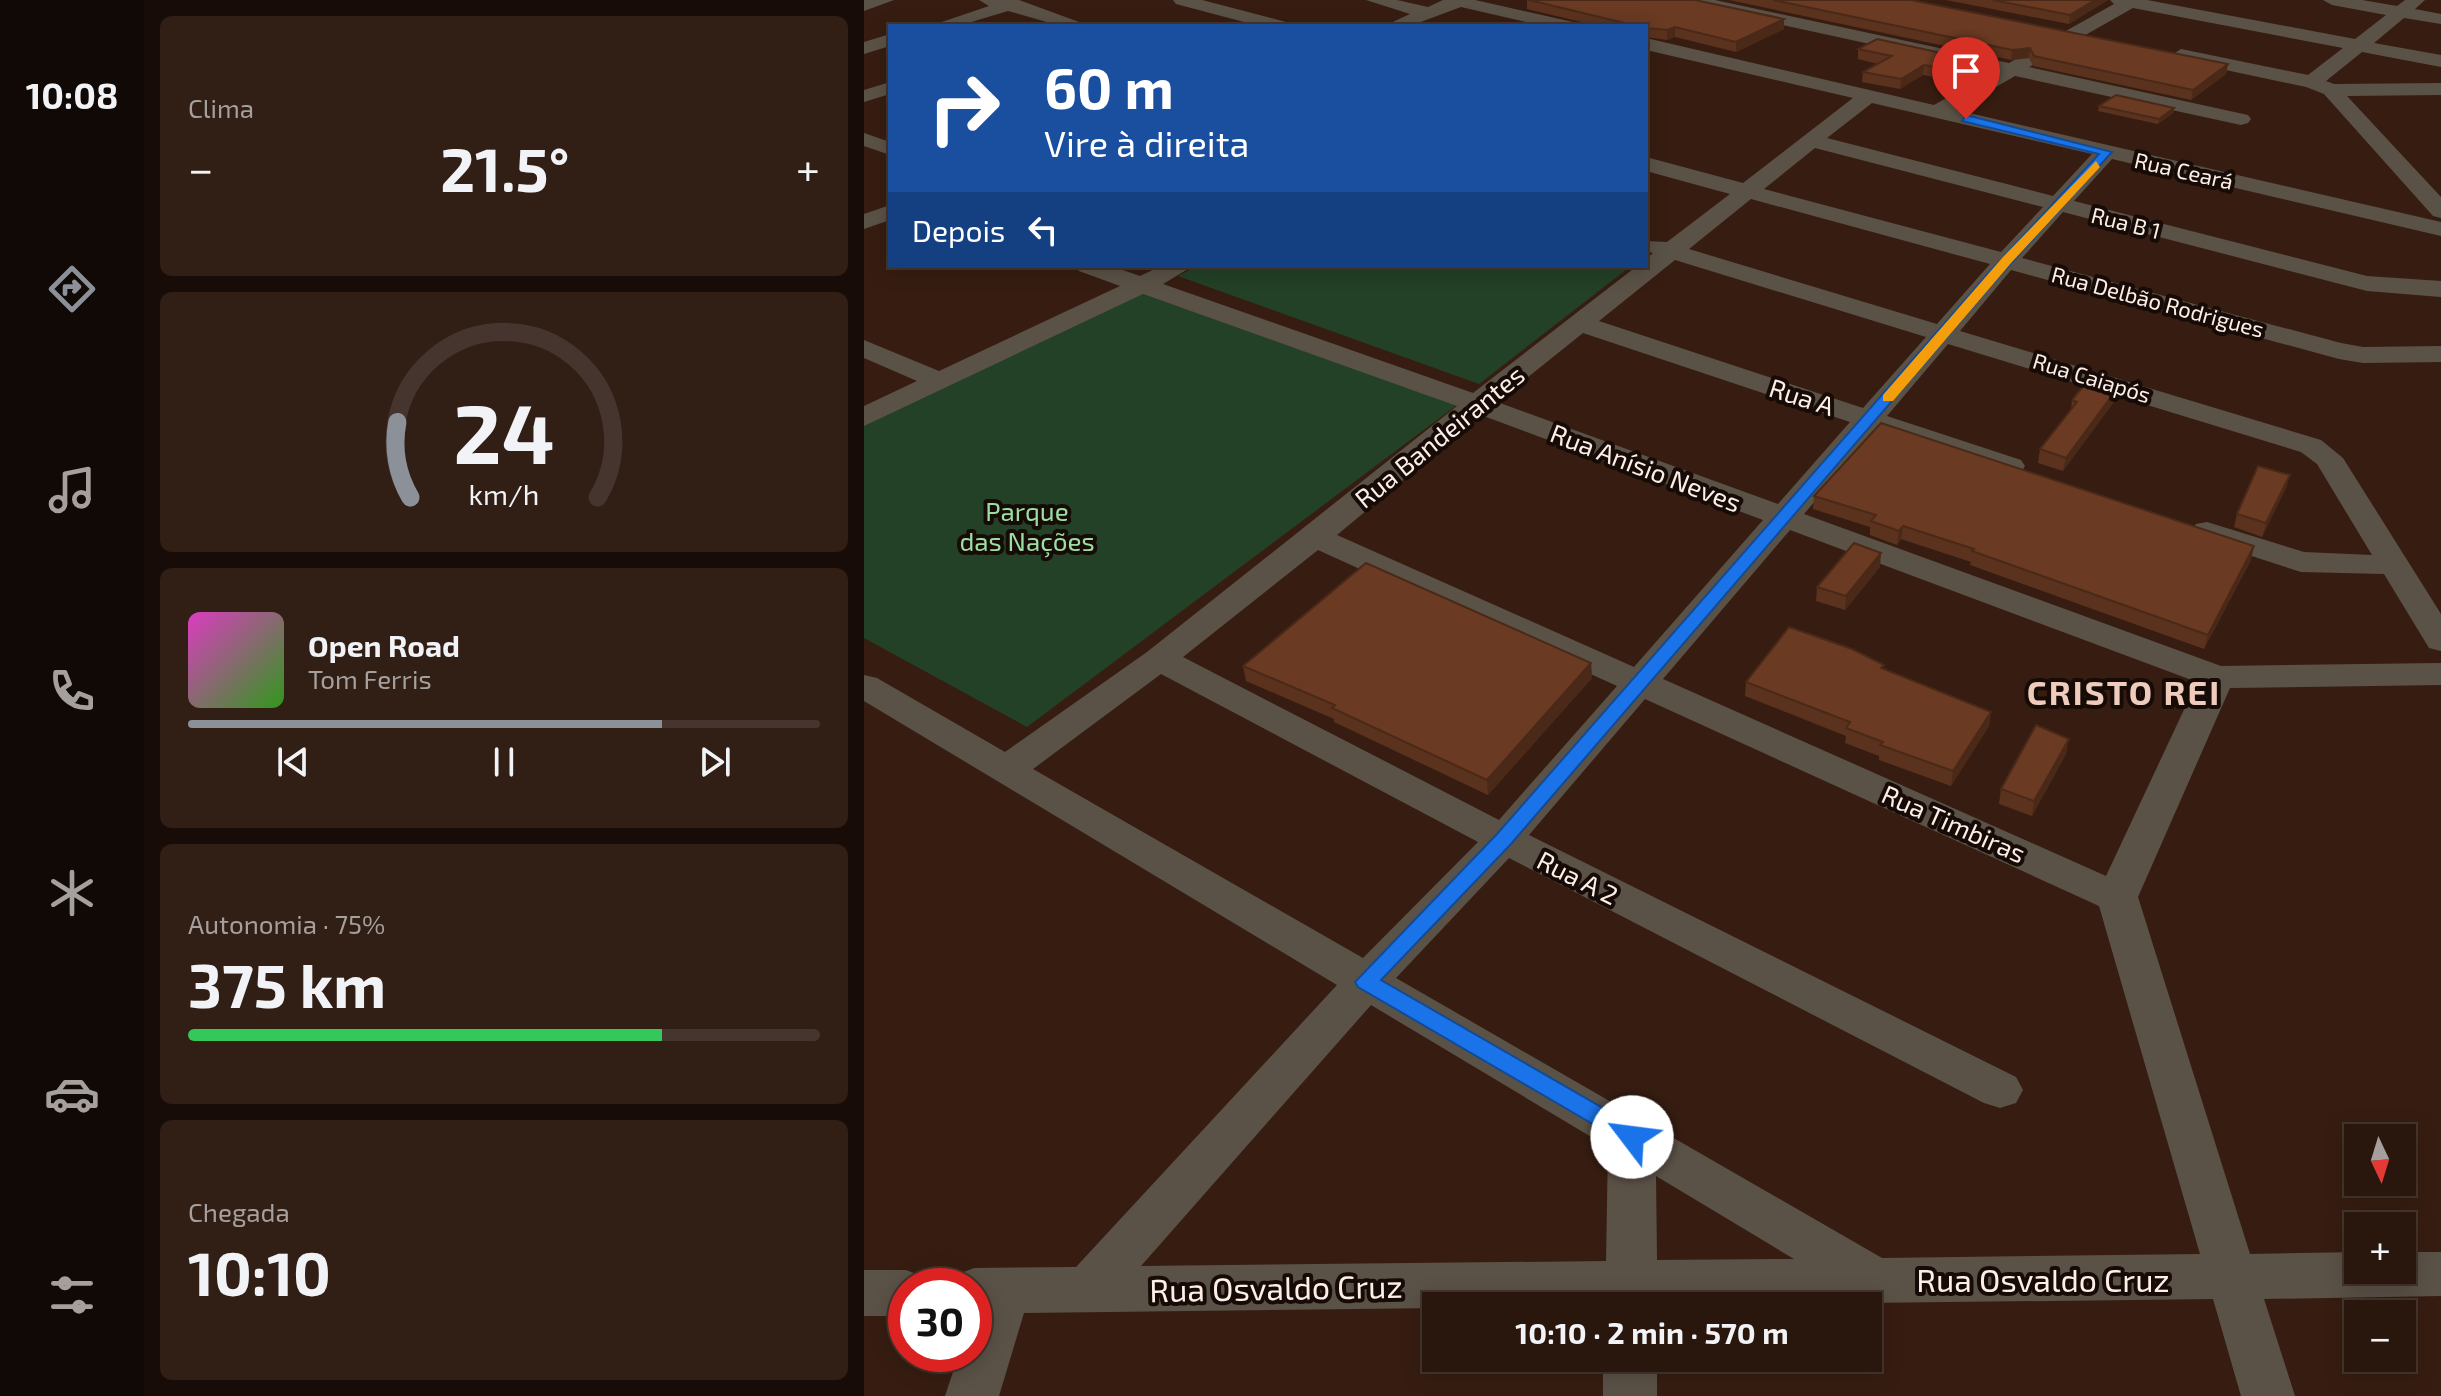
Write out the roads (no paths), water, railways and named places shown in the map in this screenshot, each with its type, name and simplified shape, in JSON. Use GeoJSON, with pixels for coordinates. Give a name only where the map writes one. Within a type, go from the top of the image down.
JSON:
{"type":"FeatureCollection","features":[{"type":"Feature","properties":{"kind":"street"},"geometry":{"type":"LineString","coordinates":[[864,6],[885,0]]}},
{"type":"Feature","properties":{"kind":"street"},"geometry":{"type":"LineString","coordinates":[[988,0],[1074,24]]}},
{"type":"Feature","properties":{"kind":"street"},"geometry":{"type":"LineString","coordinates":[[946,24],[1027,0]]}},
{"type":"Feature","properties":{"kind":"street"},"geometry":{"type":"LineString","coordinates":[[1182,0],[1272,24]]}},
{"type":"Feature","properties":{"kind":"street"},"geometry":{"type":"LineString","coordinates":[[1375,0],[1429,13]]}},
{"type":"Feature","properties":{"kind":"street"},"geometry":{"type":"LineString","coordinates":[[1690,0],[2241,119]]}},
{"type":"Feature","properties":{"kind":"street"},"geometry":{"type":"LineString","coordinates":[[1713,23],[1762,0]]}},
{"type":"Feature","properties":{"kind":"street"},"geometry":{"type":"LineString","coordinates":[[2332,0],[2408,6],[2441,19]]}},
{"type":"Feature","properties":{"kind":"street"},"geometry":{"type":"LineString","coordinates":[[1399,24],[1456,1],[1558,24]]}},
{"type":"Feature","properties":{"kind":"street"},"geometry":{"type":"LineString","coordinates":[[1937,112],[2128,1],[2441,61]]}},
{"type":"Feature","properties":{"kind":"street"},"geometry":{"type":"LineString","coordinates":[[2322,86],[2359,46],[2408,6]]}},
{"type":"Feature","properties":{"kind":"street"},"geometry":{"type":"LineString","coordinates":[[2044,28],[2105,40]]}},
{"type":"Feature","properties":{"kind":"street"},"geometry":{"type":"LineString","coordinates":[[1650,48],[1686,35]]}},
{"type":"Feature","properties":{"kind":"street"},"geometry":{"type":"LineString","coordinates":[[864,48],[888,41]]}},
{"type":"Feature","properties":{"kind":"street","name":"Rua Ceará"},"geometry":{"type":"LineString","coordinates":[[1650,48],[2441,229]]}},
{"type":"Feature","properties":{"kind":"street"},"geometry":{"type":"LineString","coordinates":[[2164,52],[2322,86],[2441,89]]}},
{"type":"Feature","properties":{"kind":"street"},"geometry":{"type":"LineString","coordinates":[[2322,86],[2441,211]]}},
{"type":"Feature","properties":{"kind":"street"},"geometry":{"type":"LineString","coordinates":[[864,96],[888,89]]}},
{"type":"Feature","properties":{"kind":"street","name":"Rua Bandeirantes"},"geometry":{"type":"LineString","coordinates":[[1658,247],[1748,190],[1868,96]]}},
{"type":"Feature","properties":{"kind":"street","name":"Rua B 1"},"geometry":{"type":"LineString","coordinates":[[1813,141],[2367,283],[2441,289]]}},
{"type":"Feature","properties":{"kind":"street"},"geometry":{"type":"LineString","coordinates":[[1088,1290],[1366,982],[1504,839],[1781,518],[2106,152]]}},
{"type":"Feature","properties":{"kind":"street","name":"Rua Delbão Rodrigues"},"geometry":{"type":"LineString","coordinates":[[1648,165],[2008,259],[2339,351],[2363,355],[2441,354]]}},
{"type":"Feature","properties":{"kind":"street"},"geometry":{"type":"LineString","coordinates":[[2410,177],[2441,177]]}},
{"type":"Feature","properties":{"kind":"street"},"geometry":{"type":"LineString","coordinates":[[864,222],[888,213]]}},
{"type":"Feature","properties":{"kind":"street","name":"Rua Caiapós"},"geometry":{"type":"LineString","coordinates":[[1658,247],[2311,446],[2328,458],[2441,641]]}},
{"type":"Feature","properties":{"kind":"street","name":"Rua Anísio Neves"},"geometry":{"type":"LineString","coordinates":[[1094,268],[1477,404],[2217,677],[2441,674]]}},
{"type":"Feature","properties":{"kind":"street"},"geometry":{"type":"LineString","coordinates":[[864,417],[1177,268]]}},
{"type":"Feature","properties":{"kind":"street","name":"Rua Bandeirantes"},"geometry":{"type":"LineString","coordinates":[[1006,770],[1159,659],[1315,537],[1579,323],[1636,268]]}},
{"type":"Feature","properties":{"kind":"street","name":"Rua A"},"geometry":{"type":"LineString","coordinates":[[1579,323],[2038,475]]}},
{"type":"Feature","properties":{"kind":"street"},"geometry":{"type":"LineString","coordinates":[[864,348],[940,381]]}},
{"type":"Feature","properties":{"kind":"street"},"geometry":{"type":"LineString","coordinates":[[2174,521],[2301,562],[2394,565]]}},
{"type":"Feature","properties":{"kind":"street","name":"Rua Timbiras"},"geometry":{"type":"LineString","coordinates":[[1315,537],[2117,897]]}},
{"type":"Feature","properties":{"kind":"street","name":"Rua A 2"},"geometry":{"type":"LineString","coordinates":[[1159,659],[1504,839],[2000,1090]]}},
{"type":"Feature","properties":{"kind":"street"},"geometry":{"type":"LineString","coordinates":[[2217,677],[2117,897],[2268,1396]]}},
{"type":"Feature","properties":{"kind":"street"},"geometry":{"type":"LineString","coordinates":[[864,686],[1873,1279]]}},
{"type":"Feature","properties":{"kind":"street"},"geometry":{"type":"LineString","coordinates":[[1631,1292],[1632,1137]]}},
{"type":"Feature","properties":{"kind":"street","name":"Rua Osvaldo Cruz"},"geometry":{"type":"LineString","coordinates":[[1663,1292],[1873,1279],[2441,1274]]}},
{"type":"Feature","properties":{"kind":"street","name":"Rua Osvaldo Cruz"},"geometry":{"type":"LineString","coordinates":[[992,1291],[1422,1292]]}},
{"type":"Feature","properties":{"kind":"street"},"geometry":{"type":"LineString","coordinates":[[864,1293],[888,1293]]}},
{"type":"Feature","properties":{"kind":"street"},"geometry":{"type":"LineString","coordinates":[[972,1396],[976,1372]]}},
{"type":"Feature","properties":{"kind":"street"},"geometry":{"type":"LineString","coordinates":[[1630,1372],[1630,1396]]}},
{"type":"Feature","properties":{"kind":"district","name":"CRISTO REI"},"geometry":{"type":"Point","coordinates":[2124,691]}},
{"type":"Feature","properties":{"kind":"park label","name":"Parque das Nações"},"geometry":{"type":"Point","coordinates":[1027,525]}}]}
